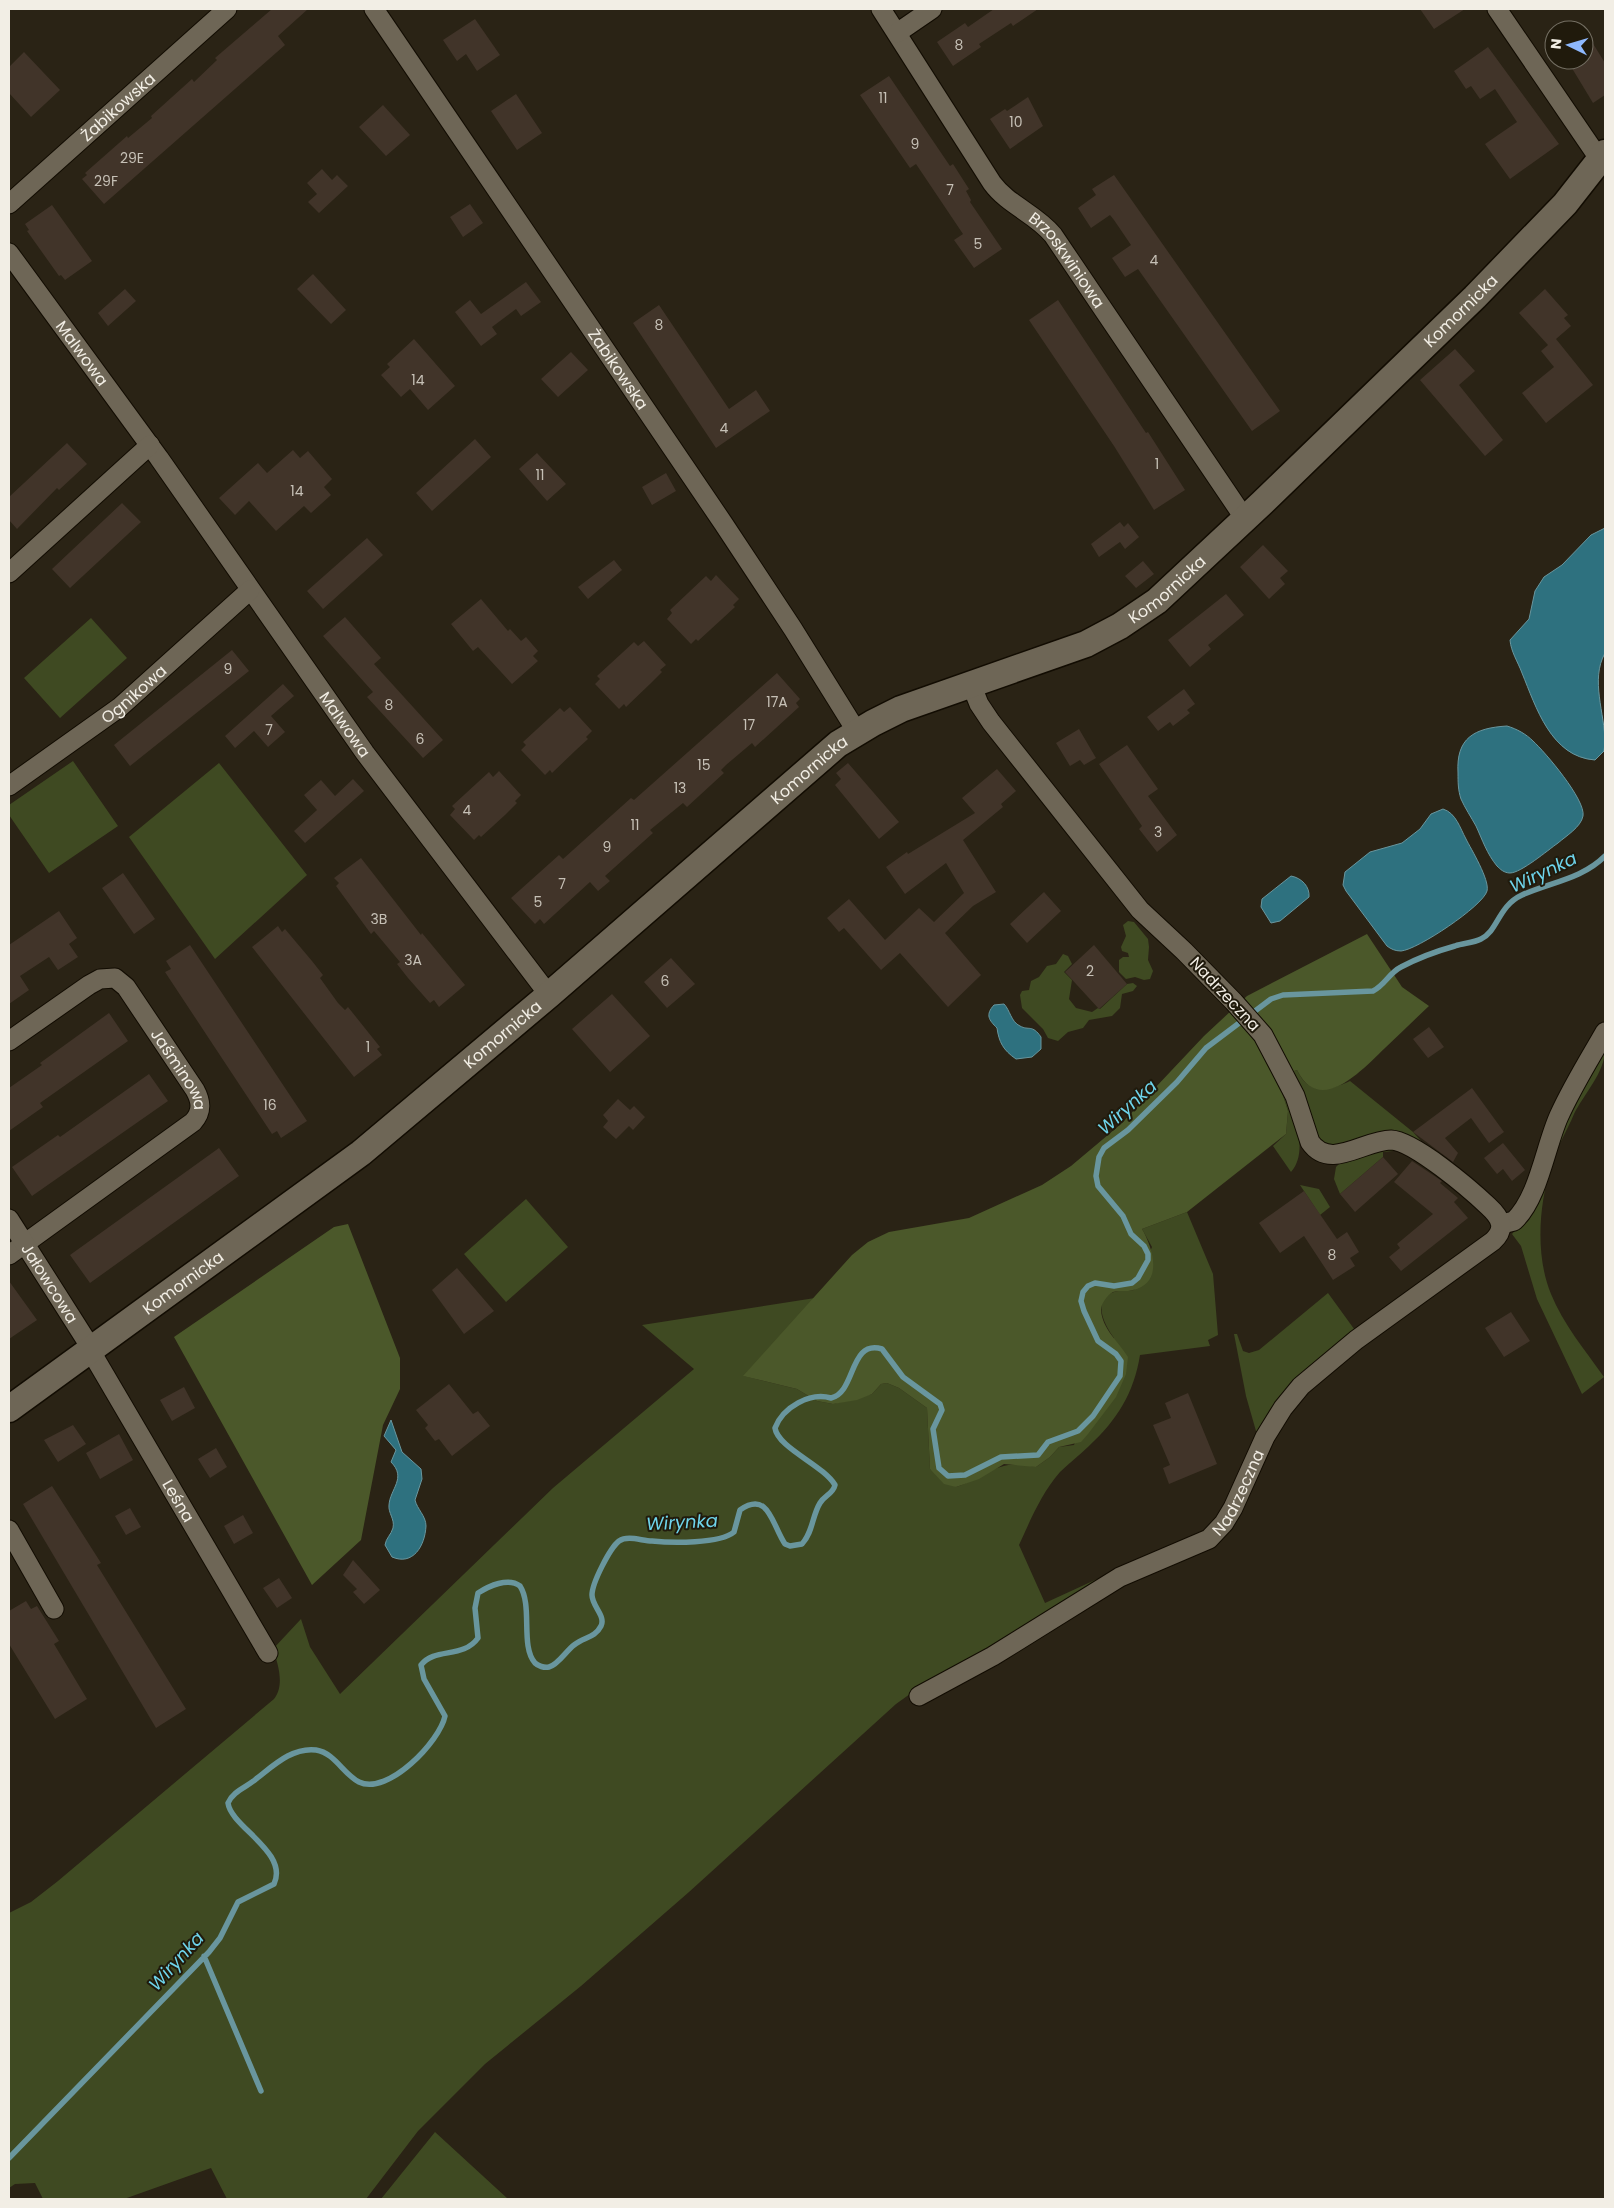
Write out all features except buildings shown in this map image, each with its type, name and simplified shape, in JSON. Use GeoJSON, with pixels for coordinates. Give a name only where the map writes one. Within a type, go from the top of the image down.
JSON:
{"type":"FeatureCollection","features":[{"type":"Feature","properties":{"kind":"street","name":"Żabikowska"},"geometry":{"type":"LineString","coordinates":[[9,204],[227,9]]}},
{"type":"Feature","properties":{"kind":"street","name":"Żabikowska"},"geometry":{"type":"LineString","coordinates":[[374,9],[723,523],[793,629],[857,732]]}},
{"type":"Feature","properties":{"kind":"street","name":"Brzoskwiniowa"},"geometry":{"type":"LineString","coordinates":[[881,9],[992,184],[999,192],[1040,221],[1054,235],[1245,519]]}},
{"type":"Feature","properties":{"kind":"street"},"geometry":{"type":"LineString","coordinates":[[897,33],[932,9]]}},
{"type":"Feature","properties":{"kind":"street"},"geometry":{"type":"LineString","coordinates":[[1497,9],[1603,156]]}},
{"type":"Feature","properties":{"kind":"street","name":"Komornicka"},"geometry":{"type":"LineString","coordinates":[[9,1409],[361,1154],[549,995],[814,764],[857,732],[901,709],[1086,644],[1131,619],[1180,580],[1245,519],[1524,247],[1565,204],[1603,156]]}},
{"type":"Feature","properties":{"kind":"street","name":"Malwowa"},"geometry":{"type":"LineString","coordinates":[[11,260],[150,445],[370,760],[549,995]]}},
{"type":"Feature","properties":{"kind":"street"},"geometry":{"type":"LineString","coordinates":[[9,573],[150,445]]}},
{"type":"Feature","properties":{"kind":"street","name":"Ognikowa"},"geometry":{"type":"LineString","coordinates":[[9,786],[120,707],[250,590]]}},
{"type":"Feature","properties":{"kind":"street","name":"Nadrzeczna"},"geometry":{"type":"LineString","coordinates":[[919,1696],[993,1656],[1120,1577],[1209,1539],[1224,1523],[1233,1508],[1265,1437],[1283,1408],[1301,1386],[1356,1340],[1493,1241],[1501,1230],[1502,1224],[1493,1211],[1474,1194],[1408,1144],[1392,1140],[1377,1141],[1335,1155],[1327,1155],[1316,1150],[1310,1142],[1287,1079],[1270,1047],[1248,1016],[1184,951],[1140,910],[991,722],[979,704],[972,684]]}},
{"type":"Feature","properties":{"kind":"street","name":"Jaśminowa"},"geometry":{"type":"LineString","coordinates":[[9,1041],[89,985],[108,977],[115,978],[126,987],[195,1090],[200,1104],[194,1122],[25,1244]]}},
{"type":"Feature","properties":{"kind":"street","name":"Nadrzeczna"},"geometry":{"type":"LineString","coordinates":[[1502,1224],[1514,1221],[1524,1209],[1567,1099],[1605,1032]]}},
{"type":"Feature","properties":{"kind":"street","name":"Jałowcowa"},"geometry":{"type":"LineString","coordinates":[[9,1219],[91,1348]]}},
{"type":"Feature","properties":{"kind":"street"},"geometry":{"type":"LineString","coordinates":[[9,1255],[25,1244]]}},
{"type":"Feature","properties":{"kind":"street","name":"Leśna"},"geometry":{"type":"LineString","coordinates":[[91,1348],[96,1360],[268,1653]]}},
{"type":"Feature","properties":{"kind":"street"},"geometry":{"type":"LineString","coordinates":[[9,1530],[54,1609]]}},
{"type":"Feature","properties":{"kind":"green space"},"geometry":{"type":"Polygon","coordinates":[[[91,618],[127,658],[60,718],[24,678],[91,618]]]}},
{"type":"Feature","properties":{"kind":"green space"},"geometry":{"type":"Polygon","coordinates":[[[73,761],[118,826],[49,873],[9,815],[9,805],[73,761]]]}},
{"type":"Feature","properties":{"kind":"green space"},"geometry":{"type":"Polygon","coordinates":[[[219,763],[307,875],[215,959],[129,837],[219,763]]]}},
{"type":"Feature","properties":{"kind":"green space"},"geometry":{"type":"Polygon","coordinates":[[[1128,921],[1134,922],[1148,939],[1148,960],[1153,971],[1150,979],[1144,980],[1135,977],[1126,979],[1119,972],[1119,960],[1123,957],[1129,957],[1128,953],[1122,951],[1121,947],[1126,936],[1123,925],[1128,921]]]}},
{"type":"Feature","properties":{"kind":"green space"},"geometry":{"type":"Polygon","coordinates":[[[1367,934],[1402,987],[1429,1006],[1354,1077],[1341,1085],[1329,1089],[1317,1089],[1306,1083],[1297,1070],[1277,1077],[1288,1111],[1286,1134],[1187,1212],[1142,1229],[1152,1255],[1152,1273],[1149,1280],[1143,1286],[1133,1290],[1111,1293],[1103,1302],[1101,1308],[1104,1323],[1128,1357],[1126,1374],[1116,1397],[1081,1442],[1059,1447],[1050,1457],[1036,1467],[1004,1464],[979,1479],[956,1487],[944,1484],[930,1469],[927,1408],[899,1388],[887,1383],[881,1384],[872,1394],[857,1400],[833,1404],[817,1401],[797,1389],[743,1376],[852,1255],[868,1242],[889,1232],[969,1218],[1042,1185],[1071,1166],[1121,1124],[1204,1036],[1247,996],[1367,934]]]}},
{"type":"Feature","properties":{"kind":"green space"},"geometry":{"type":"Polygon","coordinates":[[[1063,954],[1068,956],[1072,964],[1064,972],[1072,980],[1069,999],[1076,1008],[1092,1012],[1098,1008],[1100,1009],[1127,984],[1133,983],[1137,986],[1133,991],[1122,994],[1120,1008],[1112,1016],[1089,1020],[1083,1028],[1068,1032],[1058,1041],[1048,1038],[1043,1029],[1022,1008],[1020,995],[1022,991],[1029,990],[1031,981],[1039,977],[1047,966],[1056,964],[1063,954]]]}},
{"type":"Feature","properties":{"kind":"green space"},"geometry":{"type":"Polygon","coordinates":[[[1605,1050],[1598,1075],[1574,1114],[1553,1159],[1544,1197],[1540,1230],[1543,1263],[1551,1294],[1568,1326],[1604,1377],[1582,1394],[1537,1299],[1521,1246],[1512,1234],[1520,1225],[1571,1108],[1605,1050]]]}},
{"type":"Feature","properties":{"kind":"green space"},"geometry":{"type":"Polygon","coordinates":[[[1297,1070],[1307,1084],[1313,1088],[1327,1089],[1350,1081],[1413,1132],[1431,1152],[1377,1133],[1367,1135],[1340,1148],[1319,1145],[1291,1072],[1297,1070]]]}},
{"type":"Feature","properties":{"kind":"green space"},"geometry":{"type":"Polygon","coordinates":[[[1280,1076],[1293,1111],[1299,1138],[1297,1162],[1291,1172],[1273,1146],[1286,1134],[1288,1111],[1277,1077],[1280,1076]]]}},
{"type":"Feature","properties":{"kind":"green space"},"geometry":{"type":"Polygon","coordinates":[[[1383,1148],[1402,1150],[1383,1152],[1383,1157],[1340,1194],[1334,1179],[1336,1167],[1340,1163],[1383,1148]]]}},
{"type":"Feature","properties":{"kind":"green space"},"geometry":{"type":"Polygon","coordinates":[[[1300,1185],[1319,1189],[1330,1207],[1320,1215],[1300,1185]]]}},
{"type":"Feature","properties":{"kind":"green space"},"geometry":{"type":"Polygon","coordinates":[[[526,1199],[568,1247],[506,1302],[464,1254],[526,1199]]]}},
{"type":"Feature","properties":{"kind":"green space"},"geometry":{"type":"Polygon","coordinates":[[[1187,1212],[1213,1274],[1218,1335],[1208,1340],[1210,1346],[1140,1355],[1129,1394],[1116,1416],[1099,1436],[1053,1480],[1037,1507],[1019,1545],[1045,1603],[1119,1569],[1026,1629],[917,1689],[896,1704],[689,1892],[581,1986],[485,2064],[418,2131],[366,2199],[227,2199],[211,2168],[124,2199],[43,2199],[35,2183],[15,2184],[9,2188],[9,1913],[31,1902],[58,1881],[274,1699],[280,1681],[273,1649],[301,1619],[310,1647],[340,1694],[553,1488],[694,1369],[642,1325],[815,1298],[744,1376],[797,1389],[817,1401],[833,1404],[872,1394],[881,1384],[887,1383],[899,1388],[927,1408],[930,1469],[956,1487],[1003,1466],[1023,1465],[1036,1467],[1050,1457],[1059,1447],[1074,1445],[1114,1338],[1102,1314],[1103,1301],[1114,1292],[1134,1290],[1152,1247],[1142,1229],[1187,1212]]]}},
{"type":"Feature","properties":{"kind":"green space"},"geometry":{"type":"Polygon","coordinates":[[[348,1224],[400,1358],[400,1389],[383,1425],[361,1540],[312,1585],[174,1337],[334,1227],[348,1224]]]}},
{"type":"Feature","properties":{"kind":"green space"},"geometry":{"type":"Polygon","coordinates":[[[1328,1293],[1357,1333],[1260,1432],[1256,1431],[1246,1396],[1234,1334],[1237,1334],[1243,1351],[1249,1353],[1259,1350],[1328,1293]]]}},
{"type":"Feature","properties":{"kind":"green space"},"geometry":{"type":"Polygon","coordinates":[[[435,2132],[508,2199],[381,2199],[435,2132]]]}},
{"type":"Feature","properties":{"kind":"water"},"geometry":{"type":"Polygon","coordinates":[[[1605,528],[1605,653],[1601,663],[1598,685],[1605,743],[1604,751],[1595,760],[1580,757],[1567,750],[1547,728],[1533,701],[1513,653],[1510,640],[1529,619],[1535,591],[1544,577],[1562,565],[1591,535],[1605,528]]]}},
{"type":"Feature","properties":{"kind":"water"},"geometry":{"type":"Polygon","coordinates":[[[1507,726],[1527,736],[1546,755],[1572,788],[1582,809],[1583,816],[1576,828],[1558,843],[1521,869],[1510,873],[1504,872],[1493,861],[1461,799],[1458,780],[1460,751],[1469,737],[1485,729],[1507,726]]]}},
{"type":"Feature","properties":{"kind":"water"},"geometry":{"type":"Polygon","coordinates":[[[1443,809],[1454,817],[1460,826],[1483,872],[1487,891],[1474,907],[1434,936],[1409,949],[1393,950],[1387,946],[1346,891],[1343,885],[1345,872],[1370,852],[1402,843],[1420,829],[1431,814],[1443,809]]]}},
{"type":"Feature","properties":{"kind":"water"},"geometry":{"type":"Polygon","coordinates":[[[1291,876],[1299,879],[1304,884],[1308,890],[1309,897],[1280,921],[1271,923],[1261,907],[1262,899],[1291,876]]]}},
{"type":"Feature","properties":{"kind":"water"},"geometry":{"type":"Polygon","coordinates":[[[1004,1004],[1017,1024],[1033,1029],[1041,1037],[1041,1049],[1032,1057],[1016,1059],[1002,1045],[997,1028],[990,1020],[989,1015],[994,1005],[1004,1004]]]}},
{"type":"Feature","properties":{"kind":"water"},"geometry":{"type":"Polygon","coordinates":[[[391,1420],[402,1452],[421,1469],[422,1479],[415,1500],[426,1522],[425,1533],[420,1547],[412,1556],[406,1559],[392,1557],[385,1545],[393,1528],[389,1505],[398,1478],[396,1468],[391,1462],[396,1450],[384,1436],[391,1420]]]}},
{"type":"Feature","properties":{"kind":"waterway","name":"Wirynka"},"geometry":{"type":"LineString","coordinates":[[9,2158],[209,1952],[220,1938],[238,1902],[274,1884],[276,1872],[274,1861],[258,1840],[231,1812],[228,1803],[233,1795],[283,1758],[299,1751],[316,1750],[323,1752],[334,1759],[353,1778],[359,1782],[371,1784],[384,1781],[398,1774],[411,1764],[434,1739],[445,1716],[424,1679],[421,1665],[434,1656],[465,1649],[478,1638],[475,1608],[478,1593],[493,1585],[504,1582],[515,1583],[520,1586],[526,1604],[528,1647],[531,1656],[538,1665],[549,1667],[556,1664],[578,1642],[599,1630],[602,1618],[594,1603],[593,1590],[598,1574],[607,1558],[615,1545],[623,1539],[631,1538],[660,1542],[718,1539],[734,1532],[740,1510],[757,1504],[769,1512],[785,1544],[790,1546],[802,1544],[806,1539],[820,1503],[833,1490],[835,1485],[821,1470],[784,1443],[775,1428],[784,1414],[798,1403],[815,1397],[831,1398],[839,1394],[845,1387],[858,1359],[871,1348],[882,1349],[903,1377],[940,1404],[942,1410],[933,1429],[939,1468],[948,1476],[965,1475],[1001,1457],[1038,1455],[1048,1442],[1078,1431],[1093,1416],[1120,1376],[1121,1361],[1116,1354],[1098,1341],[1084,1311],[1081,1301],[1083,1292],[1088,1286],[1095,1283],[1114,1286],[1132,1283],[1138,1278],[1148,1260],[1148,1254],[1144,1246],[1131,1234],[1123,1216],[1098,1186],[1096,1176],[1099,1157],[1104,1148],[1128,1130],[1177,1082],[1206,1048],[1271,999],[1283,995],[1373,991],[1381,986],[1393,972],[1407,964],[1441,950],[1481,939],[1487,935],[1508,905],[1514,900],[1522,895],[1576,875],[1596,864],[1605,856]]}},
{"type":"Feature","properties":{"kind":"waterway"},"geometry":{"type":"LineString","coordinates":[[204,1956],[261,2091]]}}]}
